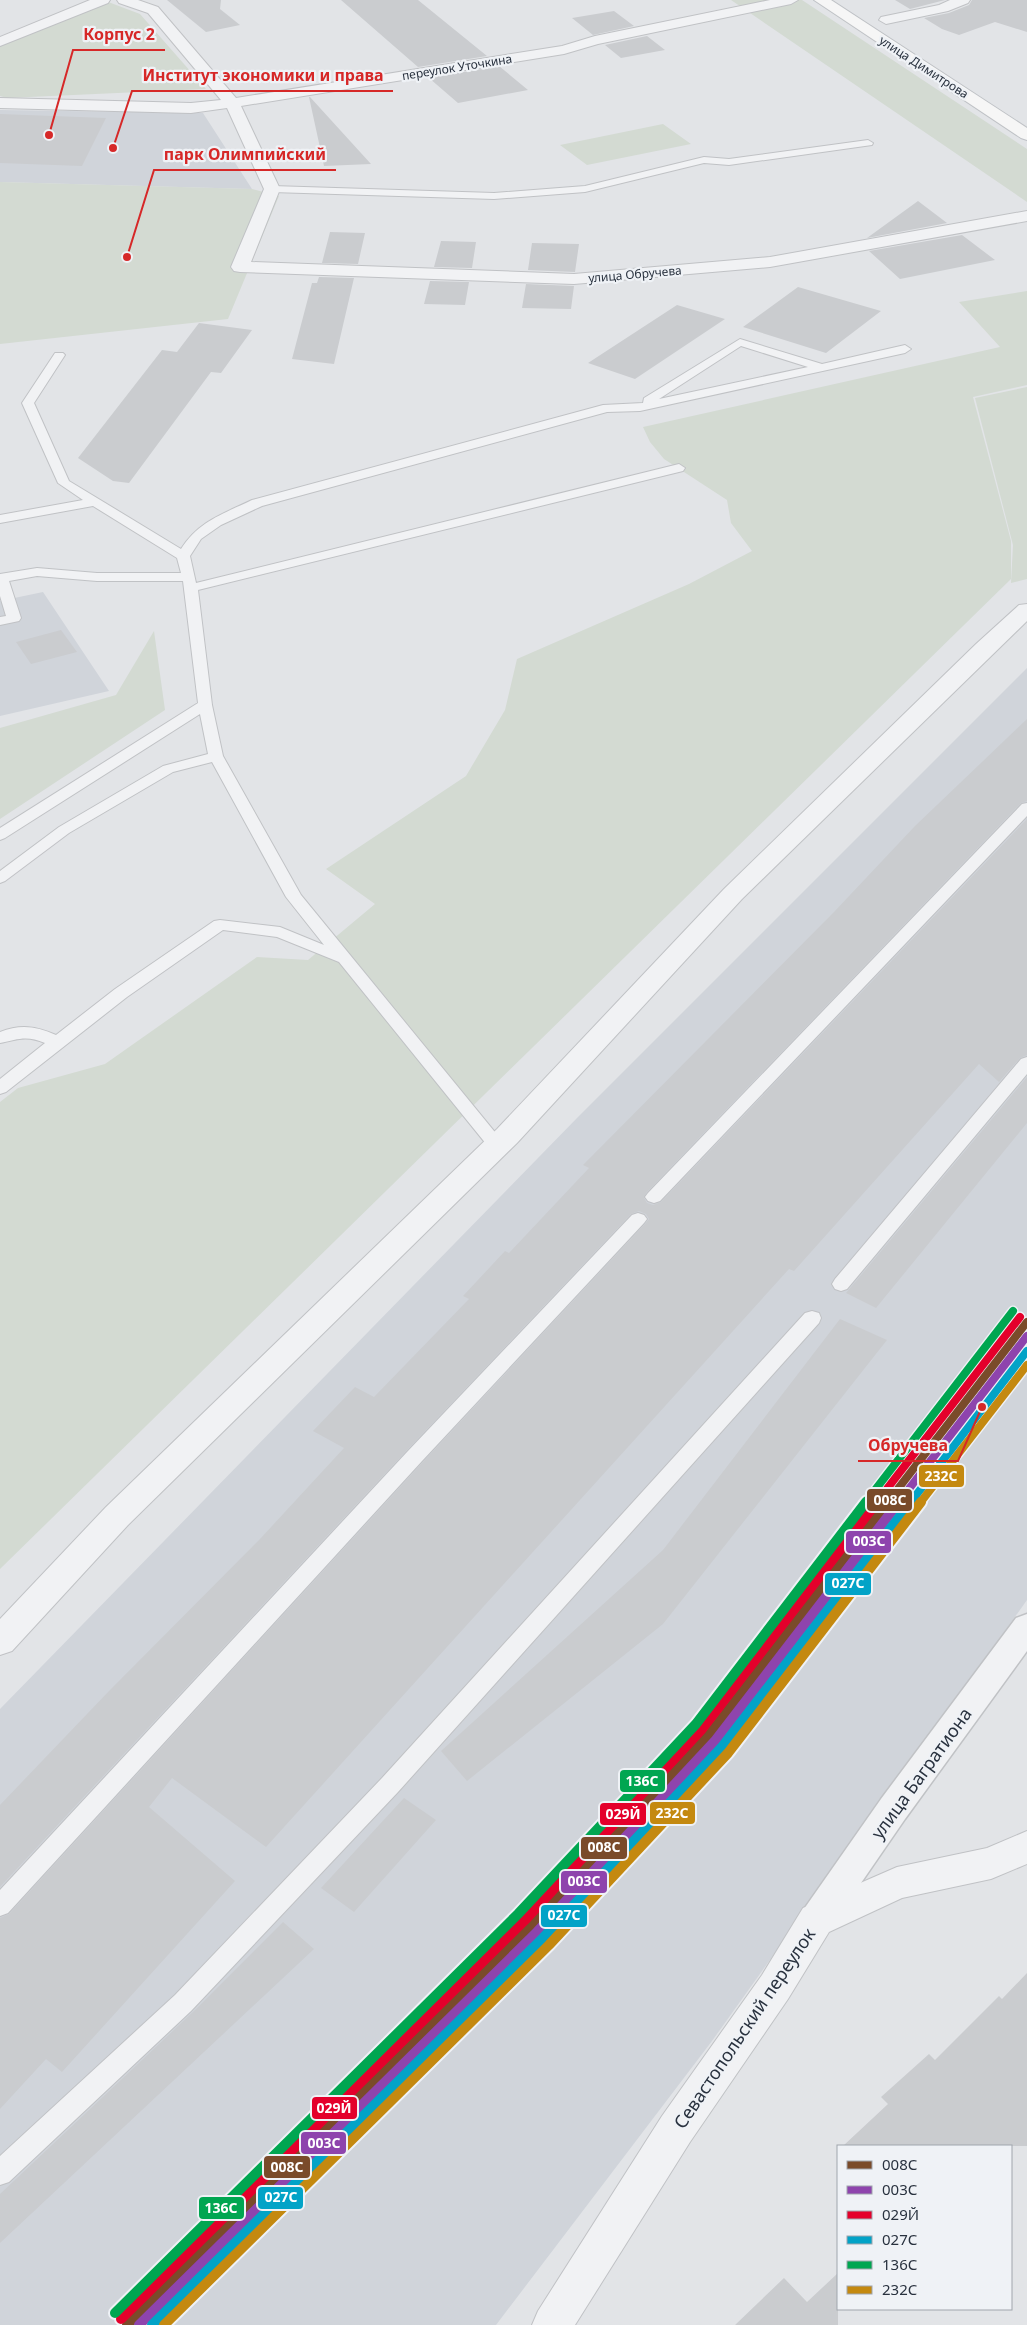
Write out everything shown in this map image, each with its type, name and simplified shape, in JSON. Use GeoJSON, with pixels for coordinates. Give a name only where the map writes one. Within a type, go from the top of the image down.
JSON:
{"type":"FeatureCollection","features":[{"type":"Feature","properties":{"kind":"main road","name":"улица Димитрова"},"geometry":{"type":"LineString","coordinates":[[821,0],[1027,135]]}},
{"type":"Feature","properties":{"kind":"main road","name":"улица Димитрова"},"geometry":{"type":"LineString","coordinates":[[870,10],[903,31]]}},
{"type":"Feature","properties":{"kind":"street"},"geometry":{"type":"LineString","coordinates":[[0,42],[103,0]]}},
{"type":"Feature","properties":{"kind":"street"},"geometry":{"type":"LineString","coordinates":[[124,0],[152,10],[232,103],[272,189]]}},
{"type":"Feature","properties":{"kind":"street","name":"переулок Уточкина"},"geometry":{"type":"LineString","coordinates":[[0,103],[191,108],[232,103],[564,50],[595,40],[791,0]]}},
{"type":"Feature","properties":{"kind":"street"},"geometry":{"type":"LineString","coordinates":[[886,20],[943,8],[963,0]]}},
{"type":"Feature","properties":{"kind":"street","name":"улица Обручева"},"geometry":{"type":"LineString","coordinates":[[272,189],[240,267],[574,279],[770,262],[1027,216]]}},
{"type":"Feature","properties":{"kind":"street"},"geometry":{"type":"LineString","coordinates":[[0,1640],[117,1516],[497,1146],[733,894],[984,649],[1027,610]]}},
{"type":"Feature","properties":{"kind":"street","name":"улица Багратиона"},"geometry":{"type":"LineString","coordinates":[[816,1920],[892,1809],[1027,1627]]}},
{"type":"Feature","properties":{"kind":"street","name":"Севастопольский переулок"},"geometry":{"type":"LineString","coordinates":[[552,2325],[676,2129],[775,1987],[816,1920],[897,1883],[991,1863],[1027,1848]]}},
{"type":"Feature","properties":{"kind":"lane"},"geometry":{"type":"LineString","coordinates":[[272,189],[494,196],[576,190],[704,160],[729,162],[868,143]]}},
{"type":"Feature","properties":{"kind":"lane"},"geometry":{"type":"LineString","coordinates":[[640,407],[740,342],[823,367]]}},
{"type":"Feature","properties":{"kind":"lane"},"geometry":{"type":"LineString","coordinates":[[497,1146],[294,897],[216,756],[205,705],[190,583],[184,556],[196,536],[216,522],[256,503],[607,408],[640,407],[905,349]]}},
{"type":"Feature","properties":{"kind":"lane"},"geometry":{"type":"LineString","coordinates":[[59,355],[28,403],[64,484],[184,556]]}},
{"type":"Feature","properties":{"kind":"lane"},"geometry":{"type":"LineString","coordinates":[[0,621],[14,618],[0,578],[36,572],[190,583],[679,468]]}},
{"type":"Feature","properties":{"kind":"lane"},"geometry":{"type":"LineString","coordinates":[[0,520],[94,502]]}},
{"type":"Feature","properties":{"kind":"lane"},"geometry":{"type":"LineString","coordinates":[[0,835],[205,705]]}},
{"type":"Feature","properties":{"kind":"lane"},"geometry":{"type":"LineString","coordinates":[[0,878],[64,830],[168,769],[216,756]]}},
{"type":"Feature","properties":{"kind":"lane"},"geometry":{"type":"LineString","coordinates":[[654,1197],[1027,807]]}},
{"type":"Feature","properties":{"kind":"lane"},"geometry":{"type":"LineString","coordinates":[[0,1088],[121,993],[220,925],[280,932],[344,959]]}},
{"type":"Feature","properties":{"kind":"lane"},"geometry":{"type":"LineString","coordinates":[[0,1038],[23,1030],[37,1032],[57,1042]]}},
{"type":"Feature","properties":{"kind":"lane"},"geometry":{"type":"LineString","coordinates":[[840,1284],[1027,1063]]}},
{"type":"Feature","properties":{"kind":"lane"},"geometry":{"type":"LineString","coordinates":[[0,1906],[408,1464],[638,1219]]}},
{"type":"Feature","properties":{"kind":"lane"},"geometry":{"type":"LineString","coordinates":[[0,2173],[183,2004],[390,1785],[812,1318]]}},
{"type":"Feature","properties":{"kind":"shaded area"},"geometry":{"type":"Polygon","coordinates":[[[103,0],[140,14],[206,89],[7,98],[0,96],[0,39],[103,0]]]}},
{"type":"Feature","properties":{"kind":"shaded area"},"geometry":{"type":"Polygon","coordinates":[[[731,0],[802,0],[1027,149],[1027,202],[731,0]]]}},
{"type":"Feature","properties":{"kind":"shaded area"},"geometry":{"type":"Polygon","coordinates":[[[0,110],[203,113],[252,189],[0,182],[0,110]]]}},
{"type":"Feature","properties":{"kind":"shaded area"},"geometry":{"type":"Polygon","coordinates":[[[663,124],[691,144],[587,165],[560,145],[663,124]]]}},
{"type":"Feature","properties":{"kind":"shaded area"},"geometry":{"type":"Polygon","coordinates":[[[0,182],[252,189],[279,196],[228,319],[0,344],[0,182]]]}},
{"type":"Feature","properties":{"kind":"shaded area"},"geometry":{"type":"Polygon","coordinates":[[[1027,291],[1027,385],[973,397],[1011,541],[1011,579],[0,1569],[0,1102],[18,1088],[105,1064],[257,957],[308,960],[375,904],[326,869],[466,776],[505,710],[517,659],[689,584],[752,551],[731,523],[727,500],[664,459],[650,442],[643,427],[1000,347],[959,302],[1027,291]]]}},
{"type":"Feature","properties":{"kind":"shaded area"},"geometry":{"type":"Polygon","coordinates":[[[1027,387],[1027,579],[1011,583],[1013,545],[975,398],[1027,387]]]}},
{"type":"Feature","properties":{"kind":"shaded area"},"geometry":{"type":"Polygon","coordinates":[[[43,592],[109,691],[0,716],[0,601],[43,592]]]}},
{"type":"Feature","properties":{"kind":"shaded area"},"geometry":{"type":"Polygon","coordinates":[[[154,631],[165,710],[0,819],[0,728],[116,695],[154,631]]]}},
{"type":"Feature","properties":{"kind":"shaded area"},"geometry":{"type":"Polygon","coordinates":[[[1027,668],[1027,1600],[712,2041],[496,2325],[0,2325],[0,1709],[577,1118],[1027,668]]]}},
{"type":"Feature","properties":{"kind":"building"},"geometry":{"type":"Polygon","coordinates":[[[167,0],[221,0],[220,9],[240,25],[206,32],[167,0]]]}},
{"type":"Feature","properties":{"kind":"building"},"geometry":{"type":"Polygon","coordinates":[[[341,0],[418,0],[487,56],[418,67],[341,0]]]}},
{"type":"Feature","properties":{"kind":"building"},"geometry":{"type":"Polygon","coordinates":[[[895,0],[945,0],[910,9],[895,0]]]}},
{"type":"Feature","properties":{"kind":"building"},"geometry":{"type":"Polygon","coordinates":[[[972,0],[1027,0],[1027,32],[995,22],[959,35],[942,29],[924,18],[949,13],[969,5],[972,0]]]}},
{"type":"Feature","properties":{"kind":"building"},"geometry":{"type":"Polygon","coordinates":[[[614,11],[634,26],[593,35],[572,18],[614,11]]]}},
{"type":"Feature","properties":{"kind":"building"},"geometry":{"type":"Polygon","coordinates":[[[647,36],[665,50],[621,58],[605,45],[647,36]]]}},
{"type":"Feature","properties":{"kind":"building"},"geometry":{"type":"Polygon","coordinates":[[[499,66],[528,90],[458,103],[429,78],[499,66]]]}},
{"type":"Feature","properties":{"kind":"building"},"geometry":{"type":"Polygon","coordinates":[[[310,97],[371,164],[324,166],[310,97]]]}},
{"type":"Feature","properties":{"kind":"building"},"geometry":{"type":"Polygon","coordinates":[[[0,114],[106,118],[82,166],[0,163],[0,114]]]}},
{"type":"Feature","properties":{"kind":"building"},"geometry":{"type":"Polygon","coordinates":[[[918,201],[947,223],[867,238],[918,201]]]}},
{"type":"Feature","properties":{"kind":"building"},"geometry":{"type":"Polygon","coordinates":[[[330,232],[365,233],[358,264],[322,263],[330,232]]]}},
{"type":"Feature","properties":{"kind":"building"},"geometry":{"type":"Polygon","coordinates":[[[962,235],[995,260],[900,279],[869,251],[962,235]]]}},
{"type":"Feature","properties":{"kind":"building"},"geometry":{"type":"Polygon","coordinates":[[[441,241],[476,242],[472,268],[434,267],[441,241]]]}},
{"type":"Feature","properties":{"kind":"building"},"geometry":{"type":"Polygon","coordinates":[[[532,243],[579,244],[575,272],[528,270],[532,243]]]}},
{"type":"Feature","properties":{"kind":"building"},"geometry":{"type":"Polygon","coordinates":[[[319,277],[354,278],[334,364],[292,359],[312,283],[317,283],[319,277]]]}},
{"type":"Feature","properties":{"kind":"building"},"geometry":{"type":"Polygon","coordinates":[[[430,281],[469,282],[465,305],[424,304],[430,281]]]}},
{"type":"Feature","properties":{"kind":"building"},"geometry":{"type":"Polygon","coordinates":[[[526,284],[574,286],[571,309],[522,308],[526,284]]]}},
{"type":"Feature","properties":{"kind":"building"},"geometry":{"type":"Polygon","coordinates":[[[798,287],[881,311],[826,353],[743,327],[798,287]]]}},
{"type":"Feature","properties":{"kind":"building"},"geometry":{"type":"Polygon","coordinates":[[[677,305],[725,319],[635,379],[588,363],[677,305]]]}},
{"type":"Feature","properties":{"kind":"building"},"geometry":{"type":"Polygon","coordinates":[[[199,323],[252,330],[221,373],[211,372],[129,483],[113,481],[78,458],[162,350],[177,352],[199,323]]]}},
{"type":"Feature","properties":{"kind":"building"},"geometry":{"type":"Polygon","coordinates":[[[61,630],[77,652],[31,664],[16,642],[61,630]]]}},
{"type":"Feature","properties":{"kind":"building"},"geometry":{"type":"Polygon","coordinates":[[[1027,719],[1027,801],[1021,803],[647,1192],[644,1198],[647,1203],[653,1205],[661,1202],[1027,819],[1027,1055],[1020,1058],[999,1082],[979,1064],[794,1271],[789,1269],[266,1847],[172,1778],[149,1807],[235,1881],[62,2072],[46,2059],[0,2109],[0,1918],[9,1914],[423,1462],[645,1224],[649,1219],[646,1214],[639,1211],[631,1214],[407,1450],[0,1887],[0,1805],[109,1691],[260,1539],[344,1448],[313,1431],[355,1387],[374,1397],[469,1299],[463,1296],[505,1251],[509,1253],[589,1168],[583,1165],[834,912],[915,826],[1027,719]]]}},
{"type":"Feature","properties":{"kind":"building"},"geometry":{"type":"Polygon","coordinates":[[[1027,1077],[1027,1123],[876,1308],[846,1293],[1027,1077]]]}},
{"type":"Feature","properties":{"kind":"building"},"geometry":{"type":"Polygon","coordinates":[[[840,1319],[887,1340],[663,1624],[467,1781],[441,1751],[663,1550],[840,1319]]]}},
{"type":"Feature","properties":{"kind":"building"},"geometry":{"type":"Polygon","coordinates":[[[404,1798],[436,1820],[354,1912],[321,1888],[404,1798]]]}},
{"type":"Feature","properties":{"kind":"building"},"geometry":{"type":"Polygon","coordinates":[[[283,1922],[314,1949],[0,2243],[0,2194],[196,2009],[283,1922]]]}},
{"type":"Feature","properties":{"kind":"building"},"geometry":{"type":"Polygon","coordinates":[[[1027,1973],[1027,2146],[844,2145],[888,2104],[881,2097],[929,2054],[935,2060],[999,1996],[1002,1999],[1027,1973]]]}},
{"type":"Feature","properties":{"kind":"building"},"geometry":{"type":"Polygon","coordinates":[[[837,2274],[838,2325],[735,2325],[784,2278],[807,2302],[837,2274]]]}},
{"type":"Feature","properties":{"kind":"transit line","name":"136С"},"geometry":{"type":"LineString","coordinates":[[115,2313],[518,1914],[696,1724],[1013,1311]]}},
{"type":"Feature","properties":{"kind":"transit line","name":"029Й"},"geometry":{"type":"LineString","coordinates":[[121,2319],[525,1920],[702,1729],[1020,1317]]}},
{"type":"Feature","properties":{"kind":"transit line","name":"008С"},"geometry":{"type":"LineString","coordinates":[[127,2325],[531,1926],[709,1735],[1027,1322]]}},
{"type":"Feature","properties":{"kind":"transit line","name":"003С"},"geometry":{"type":"LineString","coordinates":[[139,2325],[537,1932],[715,1741],[1027,1336]]}},
{"type":"Feature","properties":{"kind":"transit line","name":"027С"},"geometry":{"type":"LineString","coordinates":[[152,2325],[543,1938],[722,1747],[1027,1351]]}},
{"type":"Feature","properties":{"kind":"transit line","name":"232C"},"geometry":{"type":"LineString","coordinates":[[164,2325],[549,1945],[728,1753],[1027,1365]]}},
{"type":"Feature","properties":{"kind":"place","name":"Корпус 2"},"geometry":{"type":"Point","coordinates":[49,135]}},
{"type":"Feature","properties":{"kind":"place","name":"Институт экономики и права"},"geometry":{"type":"Point","coordinates":[113,148]}},
{"type":"Feature","properties":{"kind":"place","name":"парк Олимпийский"},"geometry":{"type":"Point","coordinates":[127,257]}},
{"type":"Feature","properties":{"kind":"place","name":"Обручева"},"geometry":{"type":"Point","coordinates":[982,1407]}}]}
